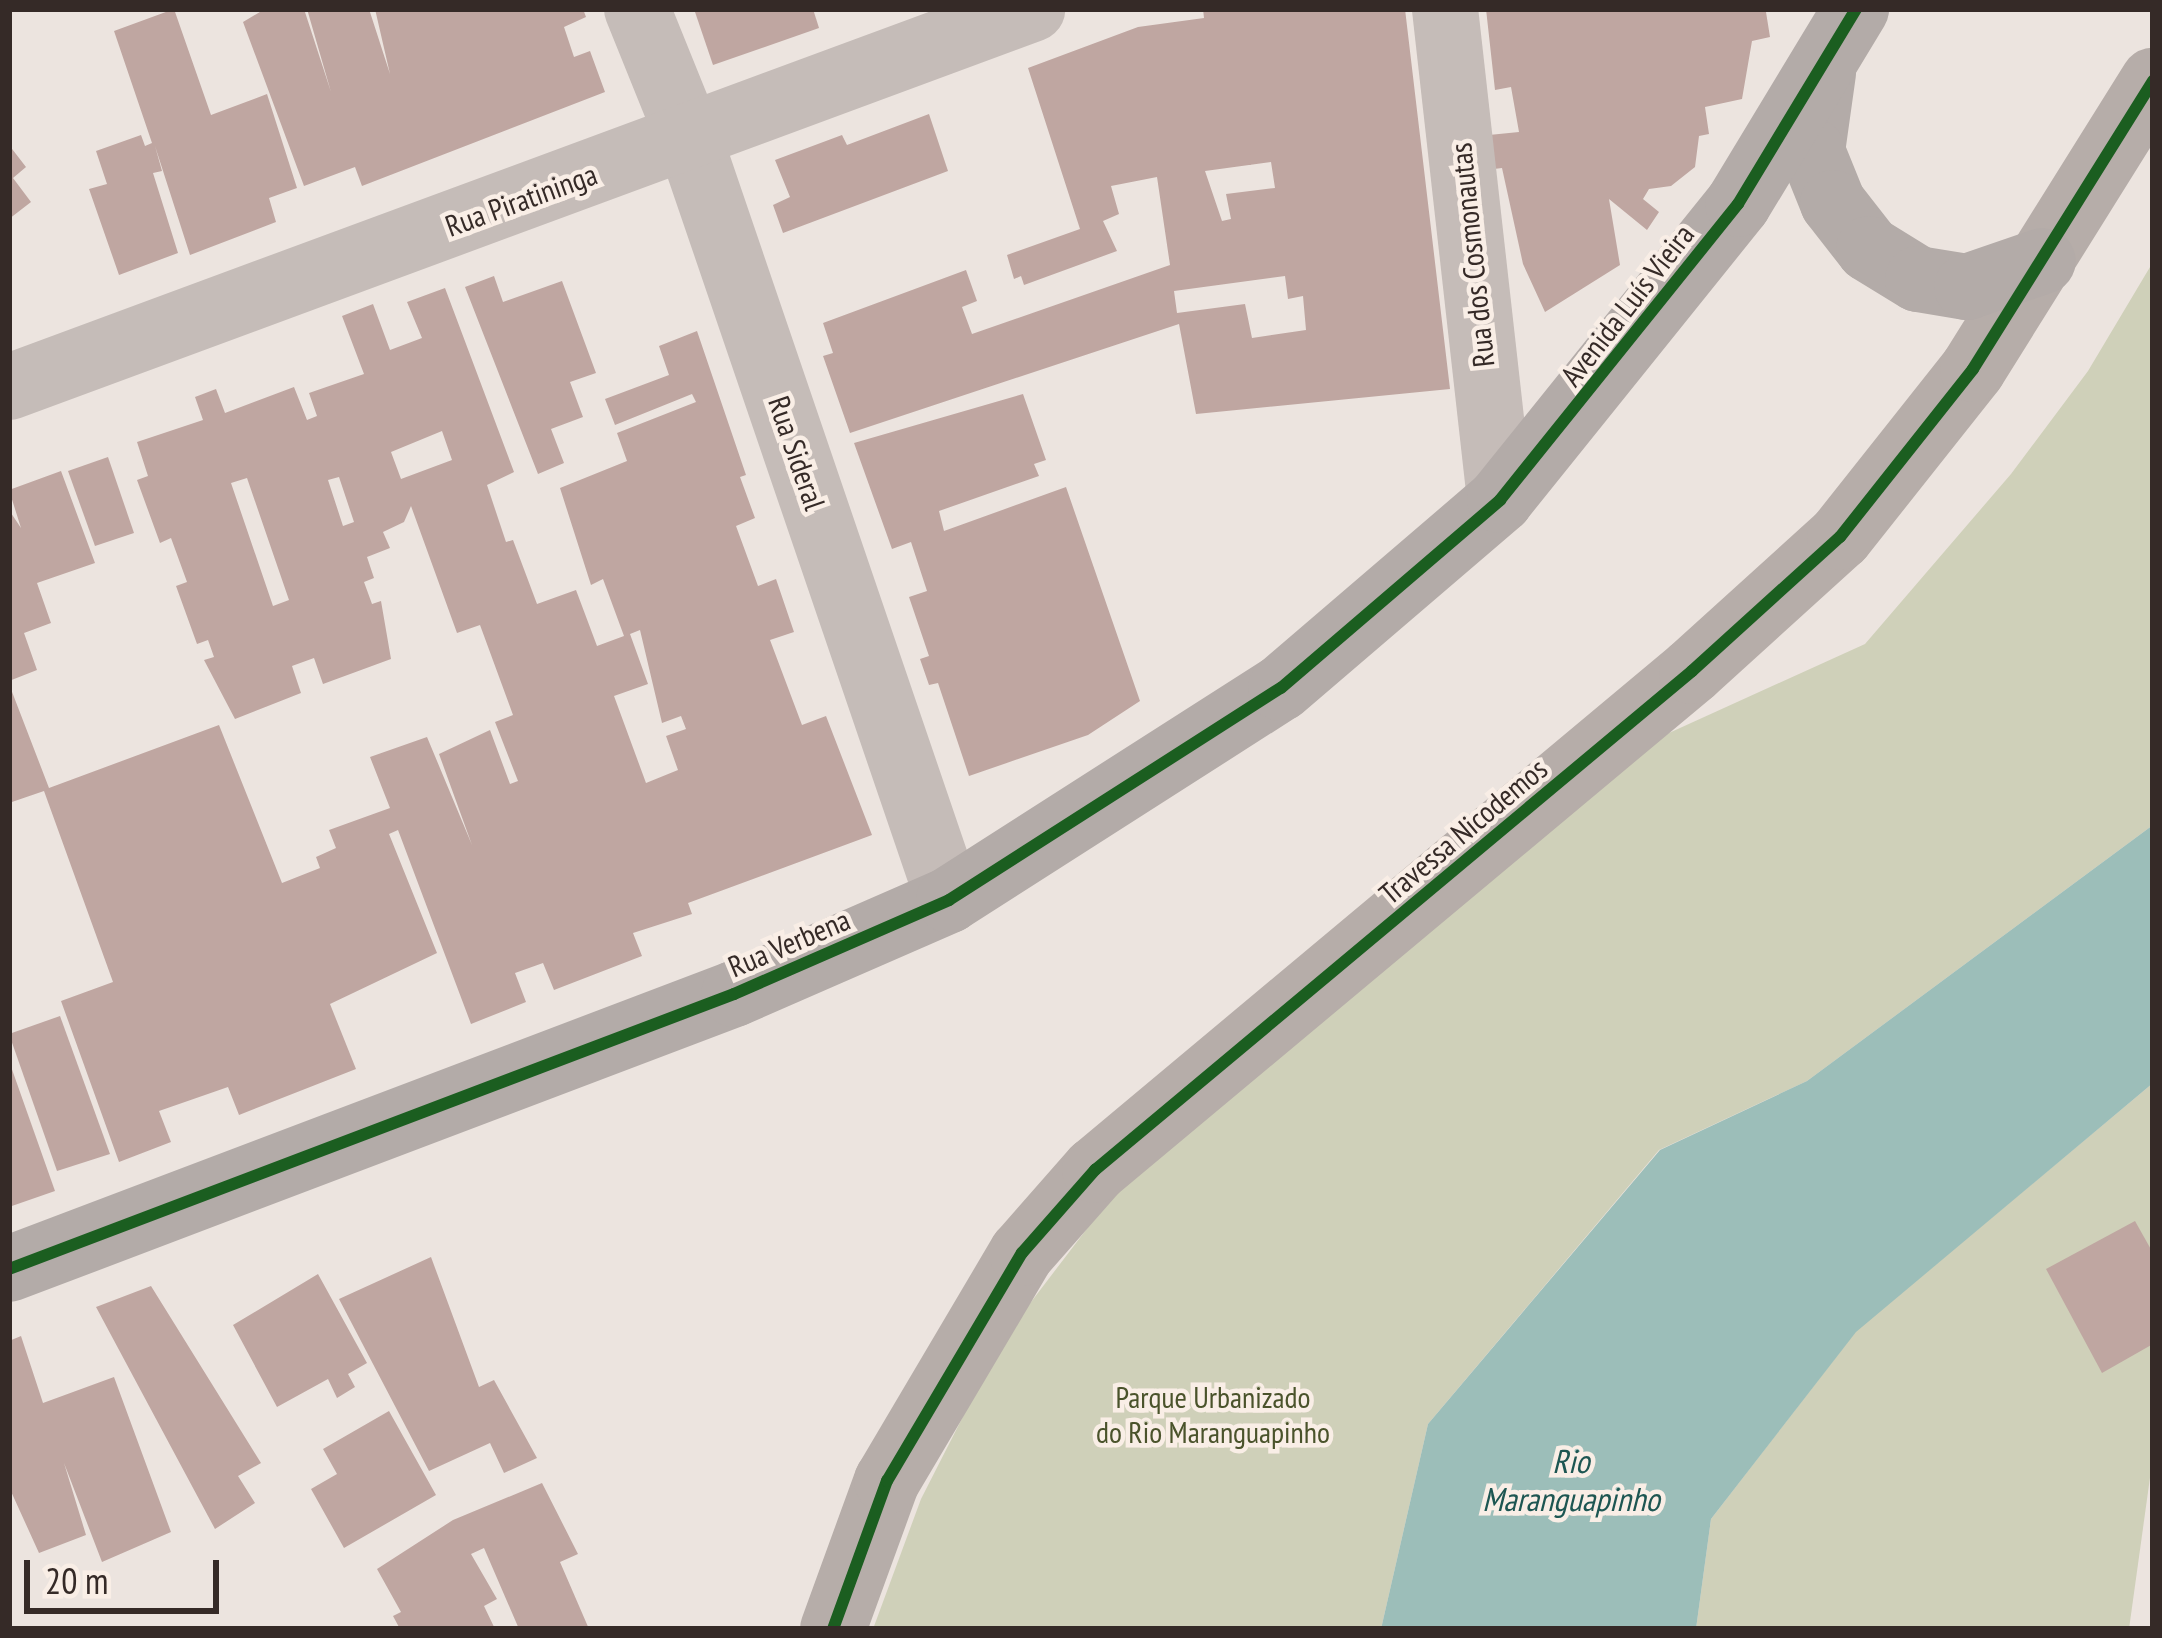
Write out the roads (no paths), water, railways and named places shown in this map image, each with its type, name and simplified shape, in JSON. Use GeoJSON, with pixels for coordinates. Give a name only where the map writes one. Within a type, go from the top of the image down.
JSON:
{"type":"FeatureCollection","features":[{"type":"Feature","properties":{"kind":"main road","name":"Avenida Luís Vieira"},"geometry":{"type":"LineString","coordinates":[[1500,500],[1738,204],[1840,35]]}},
{"type":"Feature","properties":{"kind":"main road"},"geometry":{"type":"LineString","coordinates":[[1840,35],[1812,151],[1833,203],[1869,249],[1918,279],[1967,287],[2043,261]]}},
{"type":"Feature","properties":{"kind":"main road","name":"Travessa Nicodemos"},"geometry":{"type":"LineString","coordinates":[[833,1629],[887,1481],[1022,1253],[1095,1170],[1692,671],[1840,536],[1917,449],[2043,261],[2153,81]]}},
{"type":"Feature","properties":{"kind":"main road","name":"Rua Verbena"},"geometry":{"type":"LineString","coordinates":[[9,1269],[734,994],[950,900],[1281,688],[1500,500]]}},
{"type":"Feature","properties":{"kind":"street","name":"Rua Sideral"},"geometry":{"type":"LineString","coordinates":[[637,9],[689,138],[950,900]]}},
{"type":"Feature","properties":{"kind":"street","name":"Rua Piratininga"},"geometry":{"type":"LineString","coordinates":[[9,387],[1032,9]]}},
{"type":"Feature","properties":{"kind":"street","name":"Rua dos Cosmonautas"},"geometry":{"type":"LineString","coordinates":[[1445,9],[1500,500]]}},
{"type":"Feature","properties":{"kind":"water","name":"Rio Maranguapinho"},"geometry":{"type":"Polygon","coordinates":[[[2153,825],[2153,1083],[1856,1332],[1711,1519],[1696,1629],[1381,1629],[1428,1424],[1660,1150],[1807,1081],[2153,825]]]}},
{"type":"Feature","properties":{"kind":"park label","name":"Parque Urbanizado do Rio Maranguapinho"},"geometry":{"type":"Point","coordinates":[1213,1414]}}]}
